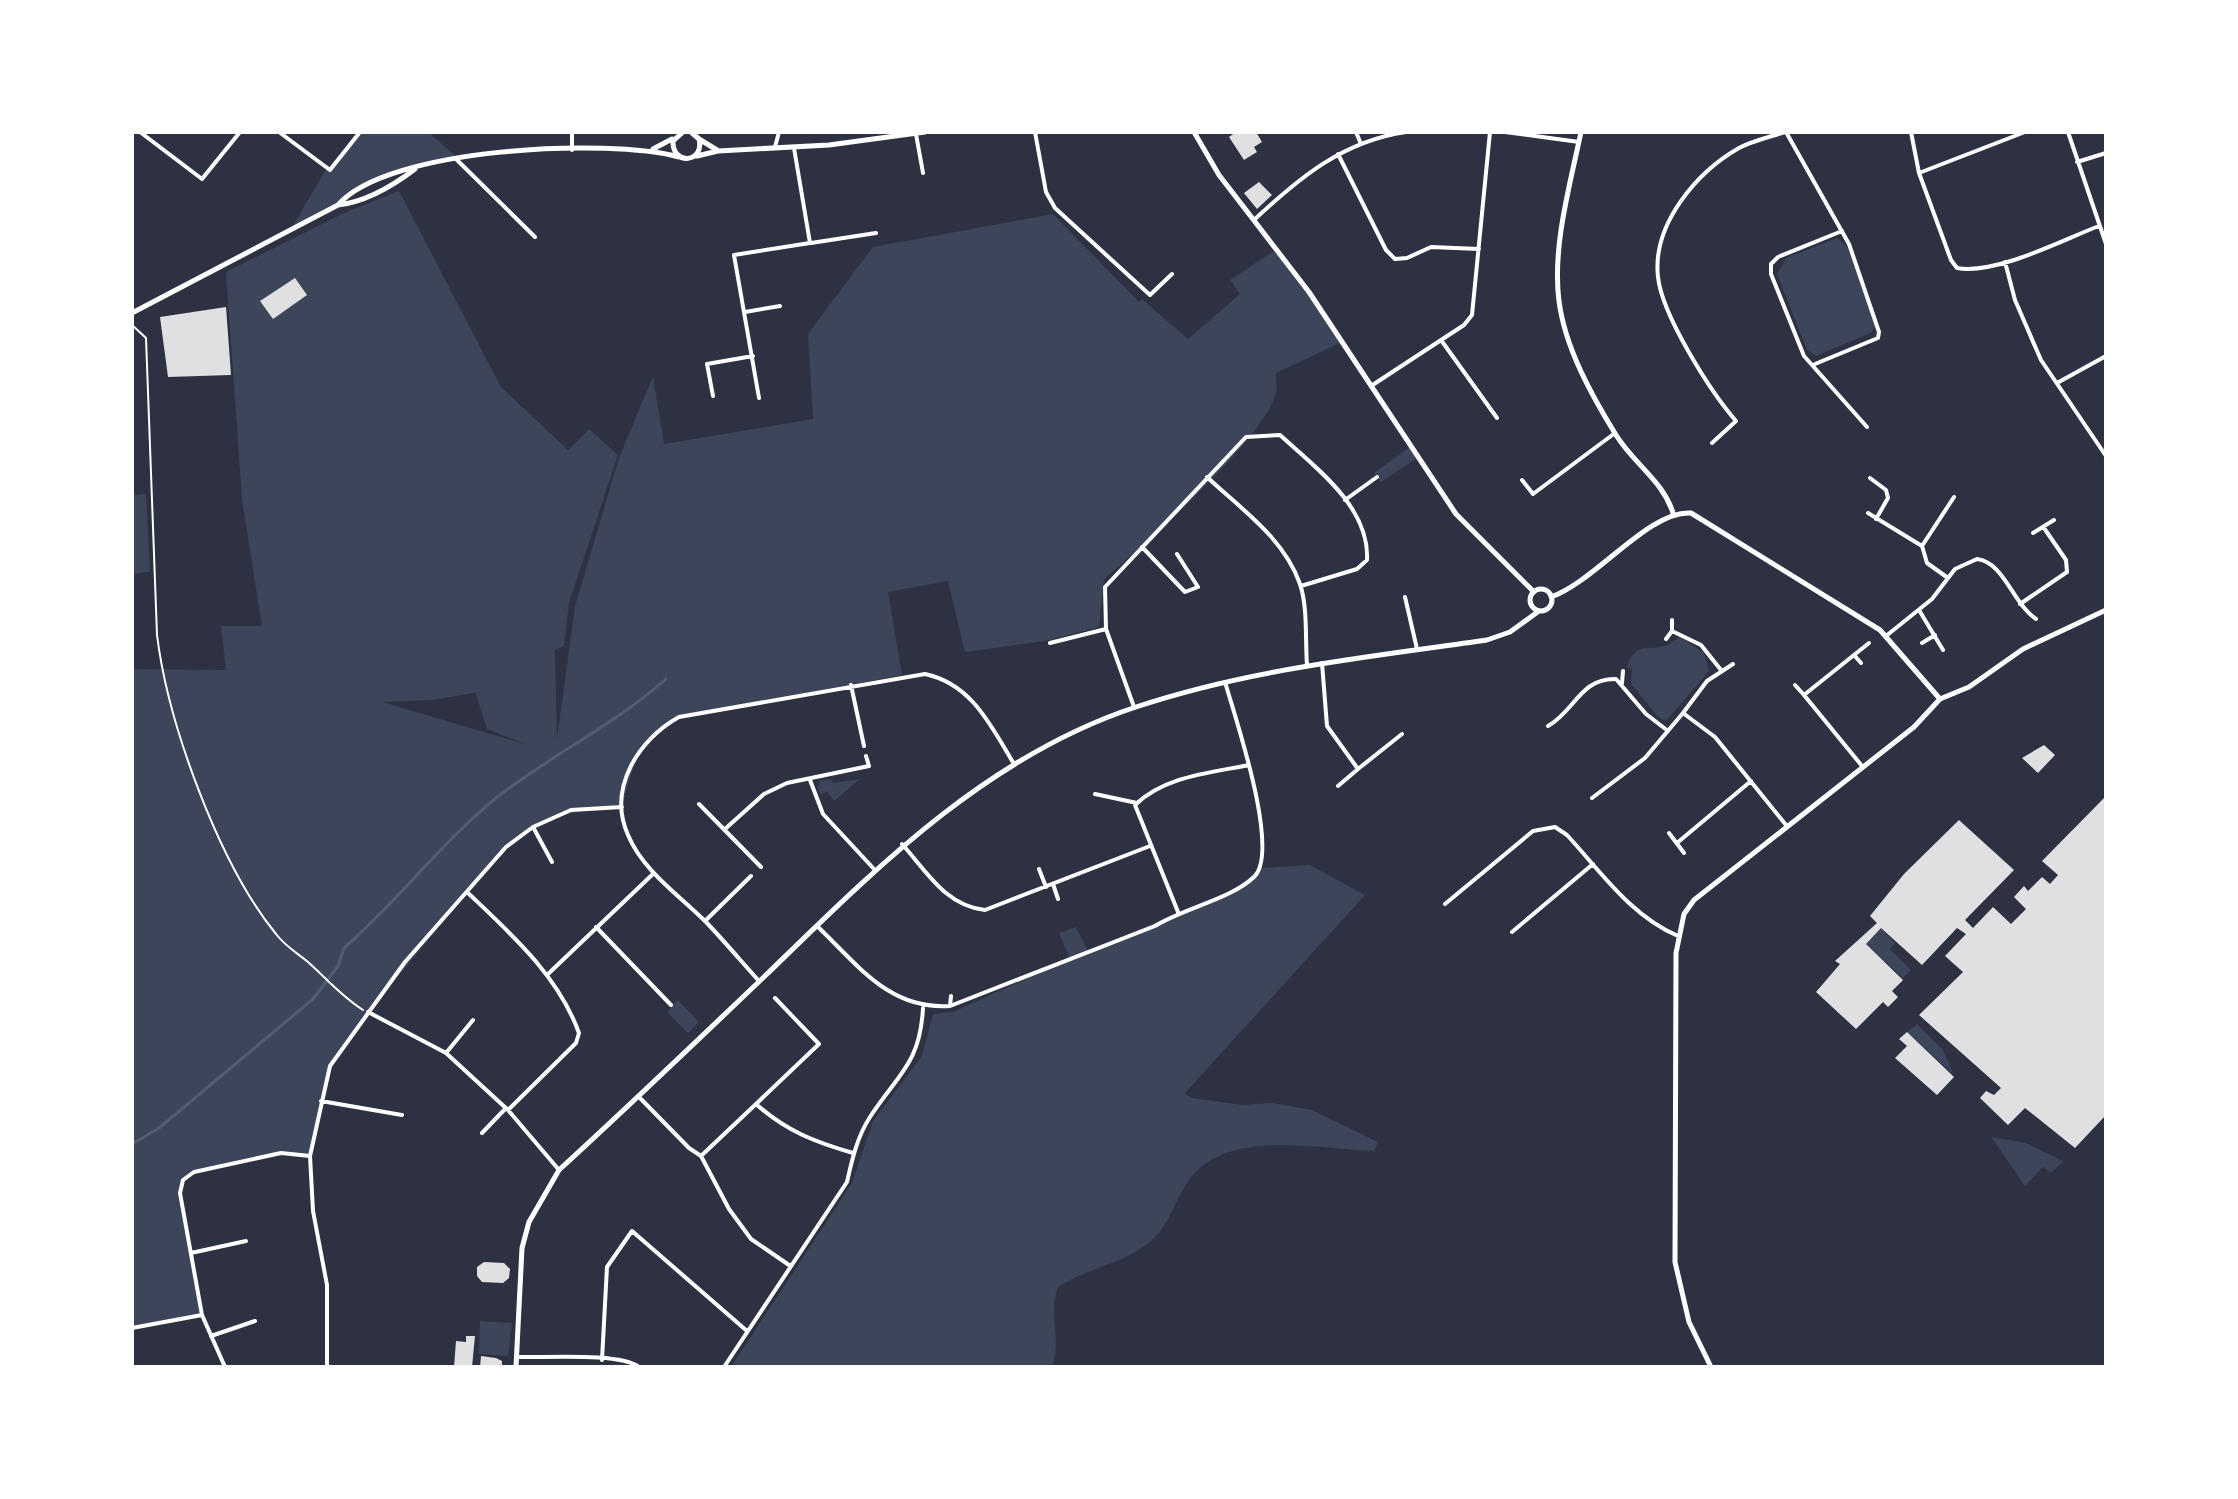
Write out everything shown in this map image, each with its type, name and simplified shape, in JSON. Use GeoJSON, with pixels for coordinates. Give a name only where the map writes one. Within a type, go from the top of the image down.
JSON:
{"type":"FeatureCollection","features":[{"type":"Feature","properties":{"kind":"street"},"geometry":{"type":"LineString","coordinates":[[140,132],[202,179],[240,132]]}},
{"type":"Feature","properties":{"kind":"street"},"geometry":{"type":"LineString","coordinates":[[279,132],[330,170],[360,132]]}},
{"type":"Feature","properties":{"kind":"street"},"geometry":{"type":"LineString","coordinates":[[572,132],[572,150]]}},
{"type":"Feature","properties":{"kind":"street"},"geometry":{"type":"LineString","coordinates":[[774,150],[779,132]]}},
{"type":"Feature","properties":{"kind":"street"},"geometry":{"type":"LineString","coordinates":[[132,313],[338,205],[351,203],[391,185],[416,168],[455,158],[503,151],[652,150],[688,160],[718,151],[774,150],[925,132]]}},
{"type":"Feature","properties":{"kind":"street"},"geometry":{"type":"LineString","coordinates":[[1035,132],[1046,192],[1055,208],[1150,295],[1172,274]]}},
{"type":"Feature","properties":{"kind":"street"},"geometry":{"type":"LineString","coordinates":[[1194,132],[1219,175],[1309,292],[1456,514],[1534,592]]}},
{"type":"Feature","properties":{"kind":"street"},"geometry":{"type":"LineString","coordinates":[[1356,132],[1361,144]]}},
{"type":"Feature","properties":{"kind":"street"},"geometry":{"type":"LineString","coordinates":[[1254,220],[1305,174],[1338,154],[1361,144],[1406,132]]}},
{"type":"Feature","properties":{"kind":"street"},"geometry":{"type":"LineString","coordinates":[[1371,386],[1441,340],[1472,315],[1490,132]]}},
{"type":"Feature","properties":{"kind":"street"},"geometry":{"type":"LineString","coordinates":[[1505,132],[1579,142]]}},
{"type":"Feature","properties":{"kind":"street"},"geometry":{"type":"LineString","coordinates":[[1581,132],[1563,227],[1559,297],[1577,359],[1615,433],[1635,461],[1660,486],[1673,513]]}},
{"type":"Feature","properties":{"kind":"street"},"geometry":{"type":"LineString","coordinates":[[1712,443],[1736,421],[1716,397],[1663,299],[1658,275],[1659,255],[1668,223],[1686,194],[1710,169],[1741,147],[1786,132],[1842,231],[1878,326],[1878,338],[1815,364]]}},
{"type":"Feature","properties":{"kind":"street"},"geometry":{"type":"LineString","coordinates":[[1911,132],[1919,173],[1957,268],[1973,271],[2005,262],[2099,226]]}},
{"type":"Feature","properties":{"kind":"street"},"geometry":{"type":"LineString","coordinates":[[1919,173],[2025,132]]}},
{"type":"Feature","properties":{"kind":"street"},"geometry":{"type":"LineString","coordinates":[[2068,132],[2106,244]]}},
{"type":"Feature","properties":{"kind":"street"},"geometry":{"type":"LineString","coordinates":[[652,150],[679,134]]}},
{"type":"Feature","properties":{"kind":"street"},"geometry":{"type":"LineString","coordinates":[[679,134],[673,145],[679,157]]}},
{"type":"Feature","properties":{"kind":"street"},"geometry":{"type":"LineString","coordinates":[[695,134],[718,151]]}},
{"type":"Feature","properties":{"kind":"street"},"geometry":{"type":"LineString","coordinates":[[695,134],[701,148],[697,156]]}},
{"type":"Feature","properties":{"kind":"street"},"geometry":{"type":"LineString","coordinates":[[916,134],[923,173]]}},
{"type":"Feature","properties":{"kind":"street"},"geometry":{"type":"LineString","coordinates":[[794,148],[810,243]]}},
{"type":"Feature","properties":{"kind":"street"},"geometry":{"type":"LineString","coordinates":[[2077,162],[2106,153]]}},
{"type":"Feature","properties":{"kind":"street"},"geometry":{"type":"LineString","coordinates":[[1338,154],[1386,250],[1395,259],[1407,258],[1431,247],[1479,249]]}},
{"type":"Feature","properties":{"kind":"street"},"geometry":{"type":"LineString","coordinates":[[455,158],[535,237]]}},
{"type":"Feature","properties":{"kind":"street"},"geometry":{"type":"LineString","coordinates":[[1842,231],[1778,257],[1771,264],[1771,274],[1804,356],[1815,364],[1867,427]]}},
{"type":"Feature","properties":{"kind":"street"},"geometry":{"type":"LineString","coordinates":[[759,398],[734,255],[876,233]]}},
{"type":"Feature","properties":{"kind":"street"},"geometry":{"type":"LineString","coordinates":[[2005,262],[2015,300],[2041,360],[2106,456]]}},
{"type":"Feature","properties":{"kind":"street"},"geometry":{"type":"LineString","coordinates":[[745,312],[780,306]]}},
{"type":"Feature","properties":{"kind":"street"},"geometry":{"type":"LineString","coordinates":[[1441,340],[1497,418]]}},
{"type":"Feature","properties":{"kind":"street"},"geometry":{"type":"LineString","coordinates":[[713,396],[707,364],[753,356]]}},
{"type":"Feature","properties":{"kind":"street"},"geometry":{"type":"LineString","coordinates":[[2057,383],[2106,356]]}},
{"type":"Feature","properties":{"kind":"street"},"geometry":{"type":"LineString","coordinates":[[1522,480],[1533,494],[1615,433]]}},
{"type":"Feature","properties":{"kind":"street"},"geometry":{"type":"LineString","coordinates":[[1134,707],[1106,629],[1105,587],[1246,437],[1280,435],[1345,500],[1361,531],[1367,560],[1357,569],[1301,586]]}},
{"type":"Feature","properties":{"kind":"street"},"geometry":{"type":"LineString","coordinates":[[1207,477],[1273,537],[1301,586],[1307,665]]}},
{"type":"Feature","properties":{"kind":"street"},"geometry":{"type":"LineString","coordinates":[[1345,500],[1377,477]]}},
{"type":"Feature","properties":{"kind":"street"},"geometry":{"type":"LineString","coordinates":[[1870,478],[1886,490],[1888,498],[1876,519]]}},
{"type":"Feature","properties":{"kind":"street"},"geometry":{"type":"LineString","coordinates":[[1922,546],[1954,497]]}},
{"type":"Feature","properties":{"kind":"street"},"geometry":{"type":"LineString","coordinates":[[1551,597],[1575,587],[1673,513],[1691,513],[1709,521],[1886,636],[1940,699]]}},
{"type":"Feature","properties":{"kind":"street"},"geometry":{"type":"LineString","coordinates":[[1868,513],[1922,546],[1927,563],[1948,578]]}},
{"type":"Feature","properties":{"kind":"street"},"geometry":{"type":"LineString","coordinates":[[2033,533],[2054,520]]}},
{"type":"Feature","properties":{"kind":"street"},"geometry":{"type":"LineString","coordinates":[[2020,604],[2067,572],[2068,564],[2044,528]]}},
{"type":"Feature","properties":{"kind":"street"},"geometry":{"type":"LineString","coordinates":[[1142,547],[1185,592],[1198,587],[1177,554]]}},
{"type":"Feature","properties":{"kind":"street"},"geometry":{"type":"LineString","coordinates":[[1886,636],[1919,610],[1965,562],[1987,560],[2020,604],[2036,619]]}},
{"type":"Feature","properties":{"kind":"street"},"geometry":{"type":"LineString","coordinates":[[1534,592],[1545,590],[1551,597]]}},
{"type":"Feature","properties":{"kind":"street"},"geometry":{"type":"LineString","coordinates":[[1534,592],[1530,602],[1539,611]]}},
{"type":"Feature","properties":{"kind":"street"},"geometry":{"type":"LineString","coordinates":[[1405,597],[1417,650]]}},
{"type":"Feature","properties":{"kind":"street"},"geometry":{"type":"LineString","coordinates":[[516,1367],[522,1248],[529,1222],[559,1170],[902,844],[1015,765],[1134,707],[1225,682],[1307,665],[1501,636],[1549,607],[1551,597]]}},
{"type":"Feature","properties":{"kind":"street"},"geometry":{"type":"LineString","coordinates":[[1919,610],[1943,650]]}},
{"type":"Feature","properties":{"kind":"street"},"geometry":{"type":"LineString","coordinates":[[1712,1367],[1689,1322],[1675,1262],[1678,936],[1684,914],[1694,900],[1786,825],[1914,727],[1940,699],[1969,687],[2023,649],[2106,610]]}},
{"type":"Feature","properties":{"kind":"street"},"geometry":{"type":"LineString","coordinates":[[1666,639],[1672,631],[1672,620]]}},
{"type":"Feature","properties":{"kind":"street"},"geometry":{"type":"LineString","coordinates":[[1050,643],[1106,629]]}},
{"type":"Feature","properties":{"kind":"street"},"geometry":{"type":"LineString","coordinates":[[1672,631],[1701,645],[1721,670]]}},
{"type":"Feature","properties":{"kind":"street"},"geometry":{"type":"LineString","coordinates":[[1922,643],[1935,635]]}},
{"type":"Feature","properties":{"kind":"street"},"geometry":{"type":"LineString","coordinates":[[1804,695],[1869,643]]}},
{"type":"Feature","properties":{"kind":"street"},"geometry":{"type":"LineString","coordinates":[[1854,655],[1861,663]]}},
{"type":"Feature","properties":{"kind":"street"},"geometry":{"type":"LineString","coordinates":[[1322,663],[1327,726],[1358,769]]}},
{"type":"Feature","properties":{"kind":"street"},"geometry":{"type":"LineString","coordinates":[[1592,798],[1645,758],[1721,670],[1733,664]]}},
{"type":"Feature","properties":{"kind":"street"},"geometry":{"type":"LineString","coordinates":[[1622,683],[1623,671]]}},
{"type":"Feature","properties":{"kind":"street"},"geometry":{"type":"LineString","coordinates":[[759,981],[705,921],[654,873],[628,835],[622,807],[628,774],[640,748],[655,730],[679,717],[908,674],[925,674],[952,682],[972,698],[1015,765]]}},
{"type":"Feature","properties":{"kind":"street"},"geometry":{"type":"LineString","coordinates":[[1548,726],[1563,715],[1590,684],[1610,679],[1622,683],[1646,714],[1668,731]]}},
{"type":"Feature","properties":{"kind":"street"},"geometry":{"type":"LineString","coordinates":[[817,925],[888,993],[923,1008],[950,1006],[1155,926],[1178,912],[1241,886],[1256,875],[1265,848],[1249,765],[1225,682]]}},
{"type":"Feature","properties":{"kind":"street"},"geometry":{"type":"LineString","coordinates":[[851,685],[864,746]]}},
{"type":"Feature","properties":{"kind":"street"},"geometry":{"type":"LineString","coordinates":[[1795,685],[1862,766]]}},
{"type":"Feature","properties":{"kind":"street"},"geometry":{"type":"LineString","coordinates":[[1683,713],[1715,737],[1786,825]]}},
{"type":"Feature","properties":{"kind":"street"},"geometry":{"type":"LineString","coordinates":[[1338,786],[1402,734]]}},
{"type":"Feature","properties":{"kind":"street"},"geometry":{"type":"LineString","coordinates":[[725,829],[764,794],[787,783],[869,766],[866,756]]}},
{"type":"Feature","properties":{"kind":"street"},"geometry":{"type":"LineString","coordinates":[[1137,803],[1149,791],[1184,778],[1249,765]]}},
{"type":"Feature","properties":{"kind":"street"},"geometry":{"type":"LineString","coordinates":[[810,780],[823,814],[874,869]]}},
{"type":"Feature","properties":{"kind":"street"},"geometry":{"type":"LineString","coordinates":[[1677,843],[1751,781]]}},
{"type":"Feature","properties":{"kind":"street"},"geometry":{"type":"LineString","coordinates":[[1095,794],[1137,803]]}},
{"type":"Feature","properties":{"kind":"street"},"geometry":{"type":"LineString","coordinates":[[1137,803],[1150,846],[1178,912]]}},
{"type":"Feature","properties":{"kind":"street"},"geometry":{"type":"LineString","coordinates":[[699,804],[761,867]]}},
{"type":"Feature","properties":{"kind":"street"},"geometry":{"type":"LineString","coordinates":[[327,1367],[327,1285],[313,1211],[310,1156],[330,1066],[415,950],[506,847],[533,827],[571,810],[622,807]]}},
{"type":"Feature","properties":{"kind":"street"},"geometry":{"type":"LineString","coordinates":[[533,827],[552,862]]}},
{"type":"Feature","properties":{"kind":"street"},"geometry":{"type":"LineString","coordinates":[[1445,904],[1539,828],[1560,829],[1631,907],[1652,924],[1678,936]]}},
{"type":"Feature","properties":{"kind":"street"},"geometry":{"type":"LineString","coordinates":[[1669,833],[1684,853]]}},
{"type":"Feature","properties":{"kind":"street"},"geometry":{"type":"LineString","coordinates":[[902,844],[951,900],[966,908],[985,910],[1150,846]]}},
{"type":"Feature","properties":{"kind":"street"},"geometry":{"type":"LineString","coordinates":[[1512,932],[1593,864]]}},
{"type":"Feature","properties":{"kind":"street"},"geometry":{"type":"LineString","coordinates":[[1039,869],[1046,887]]}},
{"type":"Feature","properties":{"kind":"street"},"geometry":{"type":"LineString","coordinates":[[547,975],[654,873]]}},
{"type":"Feature","properties":{"kind":"street"},"geometry":{"type":"LineString","coordinates":[[705,921],[751,876]]}},
{"type":"Feature","properties":{"kind":"street"},"geometry":{"type":"LineString","coordinates":[[1053,884],[1058,899]]}},
{"type":"Feature","properties":{"kind":"street"},"geometry":{"type":"LineString","coordinates":[[467,892],[523,944],[547,975],[579,1033],[576,1043],[482,1133]]}},
{"type":"Feature","properties":{"kind":"street"},"geometry":{"type":"LineString","coordinates":[[596,927],[671,1005]]}},
{"type":"Feature","properties":{"kind":"street"},"geometry":{"type":"LineString","coordinates":[[950,1006],[951,996]]}},
{"type":"Feature","properties":{"kind":"street"},"geometry":{"type":"LineString","coordinates":[[701,1156],[819,1044],[775,998]]}},
{"type":"Feature","properties":{"kind":"street"},"geometry":{"type":"LineString","coordinates":[[724,1367],[847,1182],[868,1119],[914,1058],[922,1034],[923,1008]]}},
{"type":"Feature","properties":{"kind":"street"},"geometry":{"type":"LineString","coordinates":[[368,1012],[446,1053],[507,1109],[559,1170]]}},
{"type":"Feature","properties":{"kind":"street"},"geometry":{"type":"LineString","coordinates":[[446,1053],[473,1020]]}},
{"type":"Feature","properties":{"kind":"street"},"geometry":{"type":"LineString","coordinates":[[639,1097],[689,1148],[701,1156],[729,1209],[751,1239],[789,1265]]}},
{"type":"Feature","properties":{"kind":"street"},"geometry":{"type":"LineString","coordinates":[[321,1101],[402,1115]]}},
{"type":"Feature","properties":{"kind":"street"},"geometry":{"type":"LineString","coordinates":[[756,1104],[779,1125],[809,1141],[854,1154]]}},
{"type":"Feature","properties":{"kind":"street"},"geometry":{"type":"LineString","coordinates":[[225,1367],[202,1315],[180,1193],[183,1180],[194,1172],[281,1153],[310,1156]]}},
{"type":"Feature","properties":{"kind":"street"},"geometry":{"type":"LineString","coordinates":[[602,1360],[607,1267],[632,1231],[747,1331]]}},
{"type":"Feature","properties":{"kind":"street"},"geometry":{"type":"LineString","coordinates":[[191,1253],[246,1241]]}},
{"type":"Feature","properties":{"kind":"street"},"geometry":{"type":"LineString","coordinates":[[132,1328],[202,1315]]}},
{"type":"Feature","properties":{"kind":"street"},"geometry":{"type":"LineString","coordinates":[[211,1336],[255,1321]]}},
{"type":"Feature","properties":{"kind":"street"},"geometry":{"type":"LineString","coordinates":[[516,1357],[602,1360],[633,1363],[639,1367]]}},
{"type":"Feature","properties":{"kind":"path"},"geometry":{"type":"LineString","coordinates":[[132,325],[146,338],[157,635],[164,675],[199,785],[231,865],[275,933],[328,985],[368,1012]]}},
{"type":"Feature","properties":{"kind":"shaded area"},"geometry":{"type":"Polygon","coordinates":[[[358,132],[428,132],[458,158],[376,179],[291,229],[325,171],[358,132]]]}},
{"type":"Feature","properties":{"kind":"shaded area"},"geometry":{"type":"Polygon","coordinates":[[[399,191],[501,387],[568,450],[589,429],[618,455],[569,603],[564,646],[555,650],[557,739],[575,606],[619,458],[653,376],[664,444],[813,419],[808,334],[873,247],[1053,214],[1139,302],[1142,299],[1188,339],[1240,294],[1230,280],[1272,252],[1282,257],[1342,342],[1276,373],[1275,397],[1246,442],[1198,493],[1104,579],[1099,627],[1045,641],[965,652],[948,581],[888,592],[902,675],[679,717],[645,744],[634,765],[622,807],[561,816],[506,847],[368,1012],[330,1066],[310,1156],[281,1153],[194,1172],[183,1180],[181,1201],[202,1315],[132,1328],[132,669],[226,670],[221,626],[262,626],[242,499],[226,272],[344,213],[399,191]],[[480,692],[432,700],[383,702],[528,745],[487,729],[476,694],[480,692]]]}},
{"type":"Feature","properties":{"kind":"shaded area"},"geometry":{"type":"Polygon","coordinates":[[[1837,238],[1847,246],[1875,326],[1871,333],[1816,356],[1807,350],[1777,274],[1786,258],[1837,238]]]}},
{"type":"Feature","properties":{"kind":"shaded area"},"geometry":{"type":"Polygon","coordinates":[[[1410,447],[1417,458],[1381,482],[1374,473],[1410,447]]]}},
{"type":"Feature","properties":{"kind":"shaded area"},"geometry":{"type":"Polygon","coordinates":[[[146,494],[150,572],[132,574],[132,495],[146,494]]]}},
{"type":"Feature","properties":{"kind":"shaded area"},"geometry":{"type":"Polygon","coordinates":[[[1680,637],[1704,653],[1709,671],[1666,721],[1658,717],[1631,684],[1632,669],[1627,667],[1640,649],[1662,647],[1680,637]]]}},
{"type":"Feature","properties":{"kind":"shaded area"},"geometry":{"type":"Polygon","coordinates":[[[831,779],[833,783],[860,779],[834,801],[827,791],[821,795],[818,787],[820,781],[831,779]]]}},
{"type":"Feature","properties":{"kind":"shaded area"},"geometry":{"type":"Polygon","coordinates":[[[1310,865],[1365,895],[1185,1093],[1192,1098],[1243,1105],[1273,1103],[1312,1110],[1378,1142],[1374,1151],[1275,1145],[1249,1147],[1226,1153],[1206,1164],[1189,1180],[1166,1223],[1146,1245],[1058,1287],[1054,1307],[1056,1347],[1052,1367],[731,1367],[852,1183],[873,1121],[922,1056],[933,1014],[953,1012],[1070,959],[1059,933],[1076,927],[1088,951],[1236,888],[1260,868],[1310,865]]]}},
{"type":"Feature","properties":{"kind":"shaded area"},"geometry":{"type":"Polygon","coordinates":[[[1881,928],[1895,943],[1890,949],[1911,970],[1903,978],[1866,944],[1881,928]]]}},
{"type":"Feature","properties":{"kind":"shaded area"},"geometry":{"type":"Polygon","coordinates":[[[678,1000],[699,1022],[688,1033],[667,1012],[678,1000]]]}},
{"type":"Feature","properties":{"kind":"shaded area"},"geometry":{"type":"Polygon","coordinates":[[[1917,1024],[1943,1050],[1954,1075],[1907,1032],[1917,1024]]]}},
{"type":"Feature","properties":{"kind":"shaded area"},"geometry":{"type":"Polygon","coordinates":[[[1991,1137],[2026,1143],[2063,1161],[2051,1173],[2043,1167],[2025,1186],[1991,1137]]]}},
{"type":"Feature","properties":{"kind":"shaded area"},"geometry":{"type":"Polygon","coordinates":[[[480,1321],[512,1323],[508,1356],[479,1354],[480,1321]]]}},
{"type":"Feature","properties":{"kind":"building"},"geometry":{"type":"Polygon","coordinates":[[[1236,132],[1256,132],[1262,142],[1254,147],[1257,152],[1244,160],[1229,137],[1236,132]]]}},
{"type":"Feature","properties":{"kind":"building"},"geometry":{"type":"Polygon","coordinates":[[[1259,182],[1272,195],[1257,209],[1244,193],[1259,182]]]}},
{"type":"Feature","properties":{"kind":"building"},"geometry":{"type":"Polygon","coordinates":[[[295,278],[307,295],[273,319],[260,301],[295,278]]]}},
{"type":"Feature","properties":{"kind":"building"},"geometry":{"type":"Polygon","coordinates":[[[226,307],[231,375],[168,377],[160,317],[226,307]]]}},
{"type":"Feature","properties":{"kind":"building"},"geometry":{"type":"Polygon","coordinates":[[[2044,745],[2055,755],[2038,773],[2022,758],[2044,745]]]}},
{"type":"Feature","properties":{"kind":"building"},"geometry":{"type":"Polygon","coordinates":[[[2106,796],[2106,1115],[2075,1148],[2025,1108],[2008,1125],[1980,1098],[1986,1091],[1994,1095],[2001,1088],[1919,1015],[1963,972],[1945,956],[1966,934],[1957,928],[1922,965],[1881,928],[1866,944],[1903,980],[1892,991],[1898,997],[1888,1007],[1883,1002],[1856,1029],[1816,992],[1840,964],[1835,961],[1877,923],[1870,916],[1904,874],[1959,820],[2014,870],[1965,920],[1973,928],[1993,907],[2011,924],[2026,909],[2014,897],[2024,886],[2028,891],[2042,877],[2050,884],[2058,875],[2042,861],[2106,796]]]}},
{"type":"Feature","properties":{"kind":"building"},"geometry":{"type":"Polygon","coordinates":[[[1907,1032],[1954,1077],[1937,1095],[1895,1058],[1907,1046],[1899,1039],[1907,1032]]]}},
{"type":"Feature","properties":{"kind":"building"},"geometry":{"type":"Polygon","coordinates":[[[484,1262],[504,1263],[510,1269],[509,1278],[503,1283],[482,1282],[477,1276],[477,1267],[484,1262]]]}},
{"type":"Feature","properties":{"kind":"building"},"geometry":{"type":"Polygon","coordinates":[[[466,1336],[475,1336],[472,1367],[454,1367],[456,1341],[466,1342],[466,1336]]]}},
{"type":"Feature","properties":{"kind":"building"},"geometry":{"type":"Polygon","coordinates":[[[481,1356],[502,1361],[502,1367],[480,1367],[481,1356]]]}},
{"type":"Feature","properties":{"kind":"waterway"},"geometry":{"type":"LineString","coordinates":[[132,1144],[159,1128],[313,999],[338,966],[344,948],[496,798],[625,711],[666,679]]}}]}
